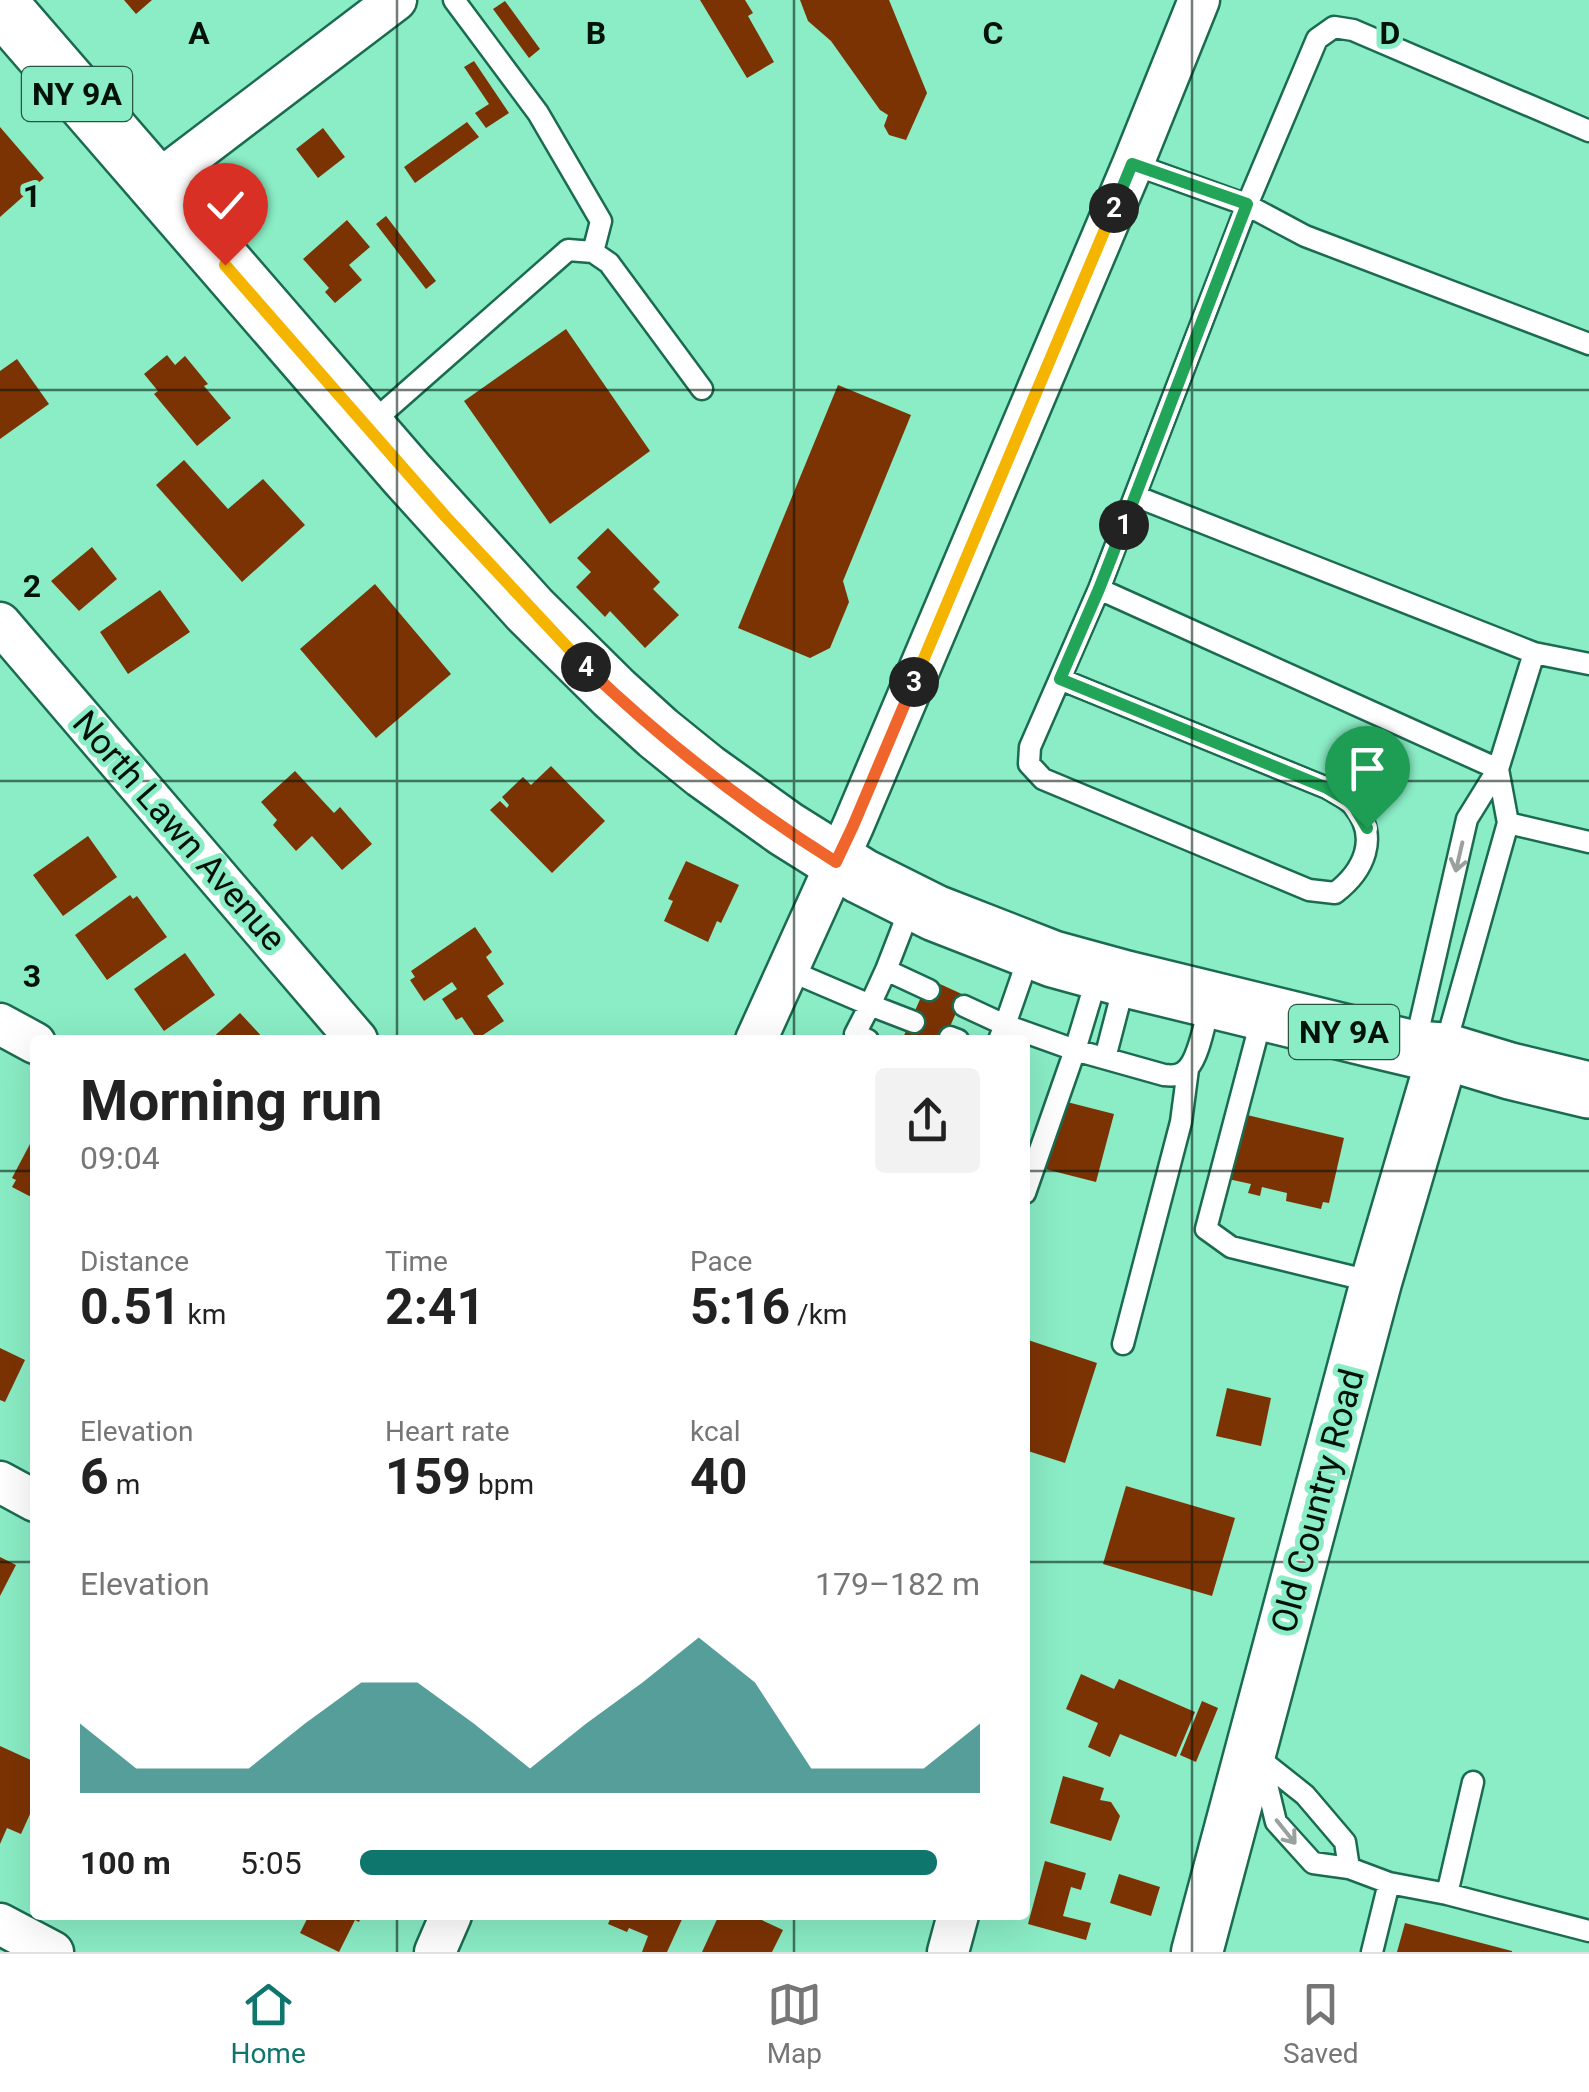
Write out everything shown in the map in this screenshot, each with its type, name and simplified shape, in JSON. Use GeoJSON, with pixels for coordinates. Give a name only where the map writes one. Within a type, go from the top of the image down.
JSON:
{"type":"FeatureCollection","features":[{"type":"Feature","properties":{"kind":"main road","name":"NY 9A"},"geometry":{"type":"LineString","coordinates":[[0,4],[366,428],[519,598],[614,694],[705,771],[786,830],[912,902],[1031,951],[1112,976],[1589,1090]]}},
{"type":"Feature","properties":{"kind":"street"},"geometry":{"type":"LineString","coordinates":[[154,184],[396,0]]}},
{"type":"Feature","properties":{"kind":"street"},"geometry":{"type":"LineString","coordinates":[[758,1035],[906,702],[1198,0]]}},
{"type":"Feature","properties":{"kind":"street","name":"North Lawn Avenue"},"geometry":{"type":"LineString","coordinates":[[0,623],[354,1035]]}},
{"type":"Feature","properties":{"kind":"street"},"geometry":{"type":"LineString","coordinates":[[0,1024],[30,1039]]}},
{"type":"Feature","properties":{"kind":"street","name":"Old Country Road"},"geometry":{"type":"LineString","coordinates":[[1197,1952],[1258,1750],[1376,1282],[1429,1050]]}},
{"type":"Feature","properties":{"kind":"street"},"geometry":{"type":"LineString","coordinates":[[0,1482],[30,1498]]}},
{"type":"Feature","properties":{"kind":"street"},"geometry":{"type":"LineString","coordinates":[[436,1952],[449,1920]]}},
{"type":"Feature","properties":{"kind":"street"},"geometry":{"type":"LineString","coordinates":[[0,1924],[53,1952]]}},
{"type":"Feature","properties":{"kind":"lane"},"geometry":{"type":"LineString","coordinates":[[454,0],[538,113],[601,221],[593,252]]}},
{"type":"Feature","properties":{"kind":"lane"},"geometry":{"type":"LineString","coordinates":[[1060,679],[1327,788],[1352,803],[1367,828],[1368,847],[1349,882],[1334,893],[1310,890],[1043,780],[1029,764],[1030,747],[1099,589],[1247,204],[1317,39],[1334,26],[1353,30],[1589,132]]}},
{"type":"Feature","properties":{"kind":"lane"},"geometry":{"type":"LineString","coordinates":[[1132,164],[1247,204],[1305,236],[1589,344]]}},
{"type":"Feature","properties":{"kind":"lane"},"geometry":{"type":"LineString","coordinates":[[366,428],[568,250],[593,252],[609,263],[702,389]]}},
{"type":"Feature","properties":{"kind":"lane"},"geometry":{"type":"LineString","coordinates":[[1135,496],[1534,653],[1589,664]]}},
{"type":"Feature","properties":{"kind":"lane"},"geometry":{"type":"LineString","coordinates":[[1099,589],[1498,769]]}},
{"type":"Feature","properties":{"kind":"lane"},"geometry":{"type":"LineString","coordinates":[[1429,1050],[1467,820],[1498,769],[1534,653]]}},
{"type":"Feature","properties":{"kind":"lane"},"geometry":{"type":"LineString","coordinates":[[1429,1050],[1508,823],[1498,769]]}},
{"type":"Feature","properties":{"kind":"lane"},"geometry":{"type":"LineString","coordinates":[[1508,823],[1589,842]]}},
{"type":"Feature","properties":{"kind":"lane"},"geometry":{"type":"LineString","coordinates":[[857,1035],[912,902]]}},
{"type":"Feature","properties":{"kind":"lane"},"geometry":{"type":"LineString","coordinates":[[964,1006],[1002,1033],[1031,951]]}},
{"type":"Feature","properties":{"kind":"lane"},"geometry":{"type":"LineString","coordinates":[[788,970],[914,1022]]}},
{"type":"Feature","properties":{"kind":"lane"},"geometry":{"type":"LineString","coordinates":[[886,970],[929,990]]}},
{"type":"Feature","properties":{"kind":"lane"},"geometry":{"type":"LineString","coordinates":[[1030,1179],[1075,1050],[1112,976]]}},
{"type":"Feature","properties":{"kind":"lane"},"geometry":{"type":"LineString","coordinates":[[1105,1058],[1112,976]]}},
{"type":"Feature","properties":{"kind":"lane"},"geometry":{"type":"LineString","coordinates":[[1123,1344],[1181,1122],[1188,1068],[1237,1006]]}},
{"type":"Feature","properties":{"kind":"lane"},"geometry":{"type":"LineString","coordinates":[[1237,1006],[1206,1229],[1231,1247],[1376,1282]]}},
{"type":"Feature","properties":{"kind":"lane"},"geometry":{"type":"LineString","coordinates":[[1030,1040],[1164,1075],[1177,1076],[1188,1068]]}},
{"type":"Feature","properties":{"kind":"lane"},"geometry":{"type":"LineString","coordinates":[[1258,1750],[1276,1822],[1314,1863],[1349,1868],[1389,1883],[1589,1930]]}},
{"type":"Feature","properties":{"kind":"lane"},"geometry":{"type":"LineString","coordinates":[[1258,1750],[1304,1794],[1345,1842],[1349,1868]]}},
{"type":"Feature","properties":{"kind":"lane"},"geometry":{"type":"LineString","coordinates":[[1447,1894],[1473,1782]]}},
{"type":"Feature","properties":{"kind":"lane"},"geometry":{"type":"LineString","coordinates":[[1372,1952],[1389,1883]]}},
{"type":"Feature","properties":{"kind":"building"},"geometry":{"type":"Polygon","coordinates":[[[124,0],[152,0],[136,14],[124,0]]]}},
{"type":"Feature","properties":{"kind":"building"},"geometry":{"type":"Polygon","coordinates":[[[700,0],[745,0],[753,13],[748,16],[774,62],[747,78],[700,0]]]}},
{"type":"Feature","properties":{"kind":"building"},"geometry":{"type":"Polygon","coordinates":[[[800,0],[889,0],[927,93],[906,140],[889,135],[884,126],[888,115],[880,110],[831,41],[808,21],[800,0]]]}},
{"type":"Feature","properties":{"kind":"building"},"geometry":{"type":"Polygon","coordinates":[[[505,1],[540,49],[529,58],[493,9],[505,1]]]}},
{"type":"Feature","properties":{"kind":"building"},"geometry":{"type":"Polygon","coordinates":[[[474,61],[509,113],[486,128],[475,113],[489,104],[464,67],[474,61]]]}},
{"type":"Feature","properties":{"kind":"building"},"geometry":{"type":"Polygon","coordinates":[[[467,122],[479,137],[415,183],[404,167],[467,122]]]}},
{"type":"Feature","properties":{"kind":"building"},"geometry":{"type":"Polygon","coordinates":[[[0,127],[44,178],[0,217],[0,127]]]}},
{"type":"Feature","properties":{"kind":"building"},"geometry":{"type":"Polygon","coordinates":[[[323,128],[345,157],[318,178],[296,149],[323,128]]]}},
{"type":"Feature","properties":{"kind":"building"},"geometry":{"type":"Polygon","coordinates":[[[386,216],[436,281],[426,289],[376,224],[386,216]]]}},
{"type":"Feature","properties":{"kind":"building"},"geometry":{"type":"Polygon","coordinates":[[[347,220],[370,247],[349,265],[362,280],[335,303],[325,292],[329,288],[303,259],[347,220]]]}},
{"type":"Feature","properties":{"kind":"building"},"geometry":{"type":"Polygon","coordinates":[[[566,329],[650,451],[550,524],[464,401],[566,329]]]}},
{"type":"Feature","properties":{"kind":"building"},"geometry":{"type":"Polygon","coordinates":[[[167,355],[175,365],[185,356],[231,418],[197,446],[154,394],[158,391],[144,374],[167,355]]]}},
{"type":"Feature","properties":{"kind":"building"},"geometry":{"type":"Polygon","coordinates":[[[17,359],[49,404],[0,439],[0,371],[17,359]]]}},
{"type":"Feature","properties":{"kind":"building"},"geometry":{"type":"Polygon","coordinates":[[[838,385],[911,415],[843,581],[849,602],[830,648],[810,658],[738,628],[838,385]]]}},
{"type":"Feature","properties":{"kind":"building"},"geometry":{"type":"Polygon","coordinates":[[[184,460],[228,509],[263,479],[305,525],[242,582],[156,485],[184,460]]]}},
{"type":"Feature","properties":{"kind":"building"},"geometry":{"type":"Polygon","coordinates":[[[608,528],[660,582],[653,589],[679,615],[645,648],[610,611],[605,617],[576,587],[591,572],[577,558],[608,528]]]}},
{"type":"Feature","properties":{"kind":"building"},"geometry":{"type":"Polygon","coordinates":[[[92,547],[117,579],[79,611],[51,581],[92,547]]]}},
{"type":"Feature","properties":{"kind":"building"},"geometry":{"type":"Polygon","coordinates":[[[375,584],[451,674],[376,738],[300,649],[375,584]]]}},
{"type":"Feature","properties":{"kind":"building"},"geometry":{"type":"Polygon","coordinates":[[[160,590],[190,632],[128,674],[100,632],[160,590]]]}},
{"type":"Feature","properties":{"kind":"building"},"geometry":{"type":"Polygon","coordinates":[[[551,766],[605,821],[552,873],[490,810],[500,801],[507,808],[509,805],[502,797],[523,777],[531,785],[551,766]]]}},
{"type":"Feature","properties":{"kind":"building"},"geometry":{"type":"Polygon","coordinates":[[[295,771],[334,813],[340,807],[372,844],[342,870],[312,836],[296,851],[273,825],[277,820],[261,802],[295,771]]]}},
{"type":"Feature","properties":{"kind":"building"},"geometry":{"type":"Polygon","coordinates":[[[88,836],[117,877],[63,916],[33,875],[88,836]]]}},
{"type":"Feature","properties":{"kind":"building"},"geometry":{"type":"Polygon","coordinates":[[[686,861],[739,885],[708,942],[664,921],[673,901],[668,899],[686,861]]]}},
{"type":"Feature","properties":{"kind":"building"},"geometry":{"type":"Polygon","coordinates":[[[130,895],[133,899],[137,896],[167,937],[107,980],[75,935],[130,895]]]}},
{"type":"Feature","properties":{"kind":"building"},"geometry":{"type":"Polygon","coordinates":[[[475,927],[492,952],[486,957],[504,984],[487,996],[504,1021],[483,1035],[474,1035],[462,1017],[456,1020],[442,999],[457,989],[452,982],[424,1001],[410,980],[415,977],[411,971],[475,927]]]}},
{"type":"Feature","properties":{"kind":"building"},"geometry":{"type":"Polygon","coordinates":[[[185,953],[215,995],[164,1031],[134,989],[185,953]]]}},
{"type":"Feature","properties":{"kind":"building"},"geometry":{"type":"Polygon","coordinates":[[[929,979],[964,995],[946,1035],[904,1035],[929,979]]]}},
{"type":"Feature","properties":{"kind":"building"},"geometry":{"type":"Polygon","coordinates":[[[240,1013],[260,1035],[216,1035],[240,1013]]]}},
{"type":"Feature","properties":{"kind":"building"},"geometry":{"type":"Polygon","coordinates":[[[1063,1101],[1114,1114],[1096,1182],[1045,1169],[1063,1101]]]}},
{"type":"Feature","properties":{"kind":"building"},"geometry":{"type":"Polygon","coordinates":[[[1243,1114],[1344,1138],[1329,1203],[1323,1202],[1321,1209],[1286,1201],[1287,1193],[1262,1187],[1260,1196],[1248,1193],[1251,1184],[1228,1179],[1243,1114]]]}},
{"type":"Feature","properties":{"kind":"building"},"geometry":{"type":"Polygon","coordinates":[[[30,1144],[30,1196],[12,1187],[16,1180],[12,1178],[30,1144]]]}},
{"type":"Feature","properties":{"kind":"building"},"geometry":{"type":"Polygon","coordinates":[[[1030,1341],[1097,1363],[1065,1463],[1030,1452],[1030,1341]]]}},
{"type":"Feature","properties":{"kind":"building"},"geometry":{"type":"Polygon","coordinates":[[[0,1348],[25,1360],[5,1402],[0,1400],[0,1348]]]}},
{"type":"Feature","properties":{"kind":"building"},"geometry":{"type":"Polygon","coordinates":[[[1227,1388],[1271,1398],[1261,1446],[1216,1436],[1227,1388]]]}},
{"type":"Feature","properties":{"kind":"building"},"geometry":{"type":"Polygon","coordinates":[[[1126,1486],[1235,1518],[1212,1596],[1103,1564],[1126,1486]]]}},
{"type":"Feature","properties":{"kind":"building"},"geometry":{"type":"Polygon","coordinates":[[[0,1557],[16,1565],[0,1596],[0,1557]]]}},
{"type":"Feature","properties":{"kind":"building"},"geometry":{"type":"Polygon","coordinates":[[[1081,1674],[1114,1689],[1119,1679],[1195,1712],[1176,1757],[1120,1734],[1110,1757],[1088,1747],[1098,1723],[1066,1709],[1081,1674]]]}},
{"type":"Feature","properties":{"kind":"building"},"geometry":{"type":"Polygon","coordinates":[[[1202,1701],[1218,1708],[1196,1762],[1180,1755],[1202,1701]]]}},
{"type":"Feature","properties":{"kind":"building"},"geometry":{"type":"Polygon","coordinates":[[[0,1746],[30,1760],[30,1814],[21,1834],[7,1828],[0,1844],[0,1746]]]}},
{"type":"Feature","properties":{"kind":"building"},"geometry":{"type":"Polygon","coordinates":[[[1063,1776],[1104,1788],[1100,1800],[1111,1802],[1120,1816],[1111,1841],[1050,1823],[1063,1776]]]}},
{"type":"Feature","properties":{"kind":"building"},"geometry":{"type":"Polygon","coordinates":[[[1045,1861],[1086,1873],[1081,1890],[1071,1887],[1063,1916],[1091,1923],[1086,1940],[1028,1924],[1045,1861]]]}},
{"type":"Feature","properties":{"kind":"building"},"geometry":{"type":"Polygon","coordinates":[[[1119,1874],[1160,1887],[1151,1916],[1110,1903],[1119,1874]]]}},
{"type":"Feature","properties":{"kind":"building"},"geometry":{"type":"Polygon","coordinates":[[[306,1920],[355,1920],[339,1952],[300,1933],[306,1920]]]}},
{"type":"Feature","properties":{"kind":"building"},"geometry":{"type":"Polygon","coordinates":[[[610,1920],[682,1920],[667,1952],[642,1952],[648,1936],[608,1924],[610,1920]]]}},
{"type":"Feature","properties":{"kind":"building"},"geometry":{"type":"Polygon","coordinates":[[[717,1920],[762,1920],[783,1930],[772,1952],[702,1952],[717,1920]]]}},
{"type":"Feature","properties":{"kind":"building"},"geometry":{"type":"Polygon","coordinates":[[[1405,1923],[1512,1951],[1512,1952],[1397,1952],[1405,1923]]]}},
{"type":"Feature","properties":{"kind":"route"},"geometry":{"type":"LineString","coordinates":[[225,265],[570,652],[705,771],[836,862],[1132,164],[1247,204],[1099,589],[1060,679],[1327,788],[1352,803],[1367,828]]}}]}
